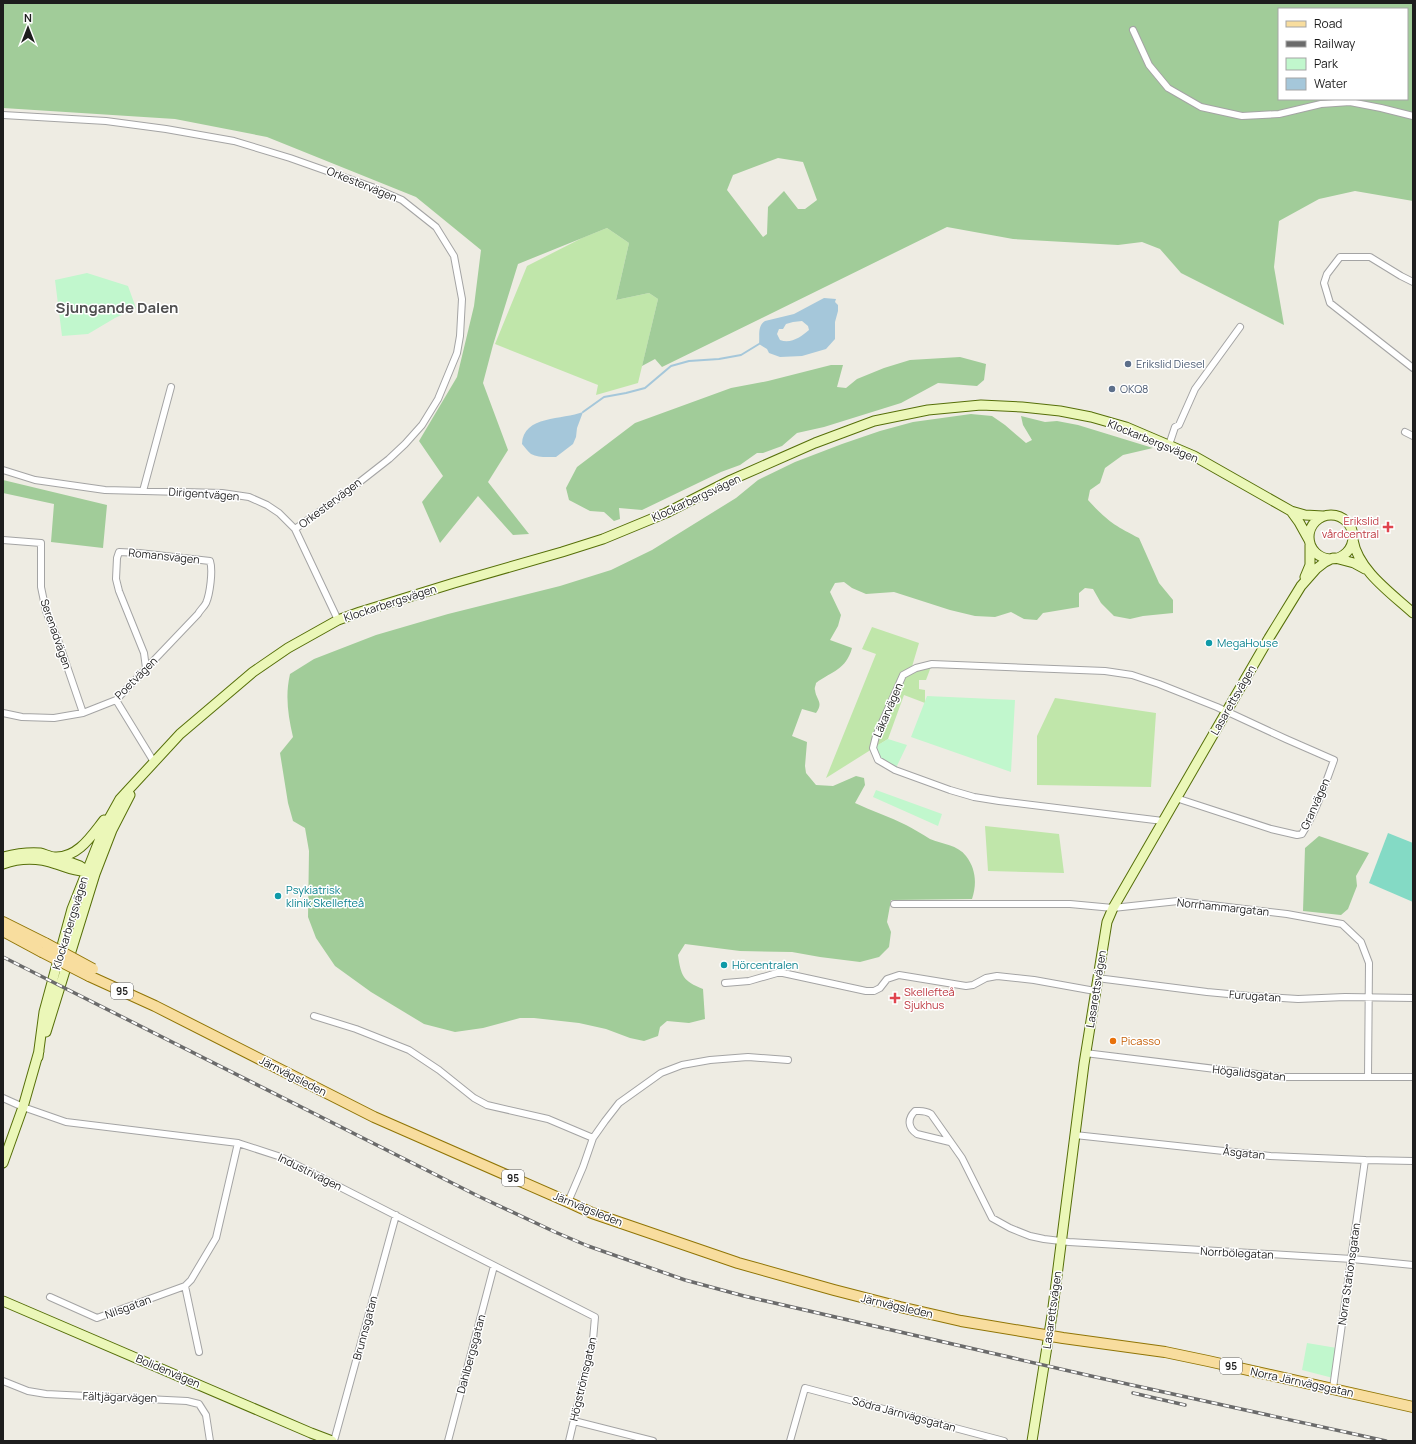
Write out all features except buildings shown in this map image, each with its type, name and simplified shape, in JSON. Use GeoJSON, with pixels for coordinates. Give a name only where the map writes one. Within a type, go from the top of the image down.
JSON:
{"type":"FeatureCollection","features":[{"type":"Feature","properties":{"kind":"main road","name":"Klockarbergsvägen"},"geometry":{"type":"LineString","coordinates":[[90,873],[105,826],[120,799],[180,734],[253,672],[288,648],[338,620],[360,612],[603,539],[666,513],[731,480],[815,443],[874,421],[928,410],[981,405],[1011,406],[1060,411],[1091,417],[1126,427],[1194,456],[1291,512],[1305,515],[1323,516]]}},
{"type":"Feature","properties":{"kind":"main road","name":"Klockarbergsvägen"},"geometry":{"type":"LineString","coordinates":[[1291,512],[1299,522],[1310,541]]}},
{"type":"Feature","properties":{"kind":"main road"},"geometry":{"type":"LineString","coordinates":[[1353,538],[1348,551],[1342,556],[1334,558],[1320,556],[1314,550],[1310,541],[1311,529],[1323,516],[1333,515],[1344,519],[1351,528],[1353,538],[1354,546],[1359,558],[1367,570],[1413,613]]}},
{"type":"Feature","properties":{"kind":"main road","name":"Lasarettsvägen"},"geometry":{"type":"LineString","coordinates":[[1032,1441],[1062,1242],[1085,1053],[1106,922],[1176,798],[1301,586],[1310,564],[1310,541]]}},
{"type":"Feature","properties":{"kind":"main road"},"geometry":{"type":"LineString","coordinates":[[1334,558],[1354,563],[1367,570]]}},
{"type":"Feature","properties":{"kind":"main road","name":"Lasarettsvägen"},"geometry":{"type":"LineString","coordinates":[[1301,586],[1316,569],[1334,558]]}},
{"type":"Feature","properties":{"kind":"main road","name":"Klockarbergsvägen"},"geometry":{"type":"LineString","coordinates":[[3,1163],[23,1107],[38,1057],[44,1012],[72,908],[124,804],[139,778]]}},
{"type":"Feature","properties":{"kind":"main road"},"geometry":{"type":"LineString","coordinates":[[55,857],[67,855],[79,849],[90,839],[120,799]]}},
{"type":"Feature","properties":{"kind":"main road"},"geometry":{"type":"LineString","coordinates":[[3,857],[25,853],[41,853],[80,866],[90,873]]}},
{"type":"Feature","properties":{"kind":"main road"},"geometry":{"type":"LineString","coordinates":[[3,864],[12,861],[39,860],[78,872],[90,873]]}},
{"type":"Feature","properties":{"kind":"main road","name":"Järnvägsleden"},"geometry":{"type":"LineString","coordinates":[[3,924],[43,948],[91,973],[374,1117],[592,1213],[738,1263],[834,1290],[900,1307],[962,1320],[1048,1335]]}},
{"type":"Feature","properties":{"kind":"main road","name":"Bolidenvägen"},"geometry":{"type":"LineString","coordinates":[[3,1301],[311,1433],[333,1441]]}},
{"type":"Feature","properties":{"kind":"main road","name":"Norra Järnvägsgatan"},"geometry":{"type":"LineString","coordinates":[[1048,1335],[1165,1352],[1333,1388],[1413,1407]]}},
{"type":"Feature","properties":{"kind":"street"},"geometry":{"type":"LineString","coordinates":[[1133,30],[1149,65],[1168,88],[1202,107],[1242,116],[1279,114],[1321,104],[1350,102],[1413,116]]}},
{"type":"Feature","properties":{"kind":"street","name":"Orkestervägen"},"geometry":{"type":"LineString","coordinates":[[3,115],[106,121],[166,129],[234,141],[290,158],[372,187],[402,200],[436,227],[454,256],[462,299],[460,336],[457,353],[438,399],[422,425],[389,459],[343,495],[295,529]]}},
{"type":"Feature","properties":{"kind":"street"},"geometry":{"type":"LineString","coordinates":[[1413,282],[1370,257],[1340,257],[1327,274],[1324,283],[1330,303],[1413,368]]}},
{"type":"Feature","properties":{"kind":"street"},"geometry":{"type":"LineString","coordinates":[[1169,446],[1175,427],[1179,425],[1195,389],[1240,327]]}},
{"type":"Feature","properties":{"kind":"street"},"geometry":{"type":"LineString","coordinates":[[143,491],[171,387]]}},
{"type":"Feature","properties":{"kind":"street"},"geometry":{"type":"LineString","coordinates":[[1404,432],[1413,436]]}},
{"type":"Feature","properties":{"kind":"street","name":"Dirigentvägen"},"geometry":{"type":"LineString","coordinates":[[3,470],[35,480],[104,490],[222,493],[250,497],[267,505],[279,513],[295,529],[338,620]]}},
{"type":"Feature","properties":{"kind":"street","name":"Serenadvägen"},"geometry":{"type":"LineString","coordinates":[[3,540],[42,543],[41,588],[46,611],[58,640],[83,713]]}},
{"type":"Feature","properties":{"kind":"street","name":"Romansvägen"},"geometry":{"type":"LineString","coordinates":[[146,668],[144,653],[119,591],[116,579],[117,558],[119,552],[210,561]]}},
{"type":"Feature","properties":{"kind":"street","name":"Poetvägen"},"geometry":{"type":"LineString","coordinates":[[3,714],[22,717],[54,718],[83,713],[116,700],[198,614],[206,603],[209,593],[210,561]]}},
{"type":"Feature","properties":{"kind":"street","name":"Läkarvägen"},"geometry":{"type":"LineString","coordinates":[[1163,821],[993,800],[974,797],[950,790],[895,770],[878,760],[873,748],[876,736],[903,675],[916,668],[932,664],[1105,671],[1132,675],[1159,684],[1227,712]]}},
{"type":"Feature","properties":{"kind":"street"},"geometry":{"type":"LineString","coordinates":[[116,700],[154,762]]}},
{"type":"Feature","properties":{"kind":"street","name":"Granvägen"},"geometry":{"type":"LineString","coordinates":[[1176,798],[1271,829],[1297,835],[1302,834],[1316,806],[1334,760],[1227,712]]}},
{"type":"Feature","properties":{"kind":"street","name":"Norrhammargatan"},"geometry":{"type":"LineString","coordinates":[[894,904],[1070,904],[1113,908],[1178,901],[1287,914],[1342,924],[1361,942],[1369,963],[1368,1076]]}},
{"type":"Feature","properties":{"kind":"street"},"geometry":{"type":"LineString","coordinates":[[725,983],[749,981],[777,973],[783,973],[874,991],[880,988],[887,979],[899,975],[966,986],[973,985],[986,978],[997,976],[1034,980],[1095,992]]}},
{"type":"Feature","properties":{"kind":"street","name":"Furugatan"},"geometry":{"type":"LineString","coordinates":[[1097,978],[1250,996],[1298,998],[1413,998]]}},
{"type":"Feature","properties":{"kind":"street"},"geometry":{"type":"LineString","coordinates":[[314,1016],[356,1029],[408,1050],[440,1070],[474,1098],[487,1105],[548,1120],[593,1138]]}},
{"type":"Feature","properties":{"kind":"street","name":"Högalidsgatan"},"geometry":{"type":"LineString","coordinates":[[1085,1053],[1280,1077],[1413,1077]]}},
{"type":"Feature","properties":{"kind":"street"},"geometry":{"type":"LineString","coordinates":[[568,1202],[583,1167],[593,1138],[619,1103],[661,1073],[682,1065],[731,1058],[748,1057],[788,1060]]}},
{"type":"Feature","properties":{"kind":"street","name":"Industrivägen"},"geometry":{"type":"LineString","coordinates":[[3,1098],[23,1107],[66,1122],[80,1122],[238,1143],[281,1157],[595,1317]]}},
{"type":"Feature","properties":{"kind":"street","name":"Norrbölegatan"},"geometry":{"type":"LineString","coordinates":[[950,1142],[913,1132],[910,1128],[910,1117],[915,1111],[926,1111],[931,1114],[962,1158],[992,1218],[1006,1226],[1030,1236],[1062,1242],[1352,1259],[1413,1265]]}},
{"type":"Feature","properties":{"kind":"street","name":"Åsgatan"},"geometry":{"type":"LineString","coordinates":[[1075,1135],[1270,1156],[1413,1161]]}},
{"type":"Feature","properties":{"kind":"street"},"geometry":{"type":"LineString","coordinates":[[199,1352],[185,1286],[191,1280],[216,1238],[238,1143]]}},
{"type":"Feature","properties":{"kind":"street","name":"Norra Stationsgatan"},"geometry":{"type":"LineString","coordinates":[[1333,1388],[1365,1160]]}},
{"type":"Feature","properties":{"kind":"street","name":"Brunnsgatan"},"geometry":{"type":"LineString","coordinates":[[333,1441],[396,1215]]}},
{"type":"Feature","properties":{"kind":"street","name":"Dahlbergsgatan"},"geometry":{"type":"LineString","coordinates":[[448,1441],[494,1266]]}},
{"type":"Feature","properties":{"kind":"street","name":"Nilsgatan"},"geometry":{"type":"LineString","coordinates":[[50,1297],[97,1318],[185,1286]]}},
{"type":"Feature","properties":{"kind":"street","name":"Högströmsgatan"},"geometry":{"type":"LineString","coordinates":[[568,1441],[593,1340],[595,1317]]}},
{"type":"Feature","properties":{"kind":"street","name":"Fältjägarvägen"},"geometry":{"type":"LineString","coordinates":[[3,1381],[28,1391],[46,1394],[133,1397],[193,1402],[199,1404],[206,1416],[210,1441]]}},
{"type":"Feature","properties":{"kind":"street","name":"Södra Järnvägsgatan"},"geometry":{"type":"LineString","coordinates":[[790,1441],[805,1388],[1004,1441]]}},
{"type":"Feature","properties":{"kind":"street"},"geometry":{"type":"LineString","coordinates":[[574,1421],[653,1441]]}},
{"type":"Feature","properties":{"kind":"green space"},"geometry":{"type":"Polygon","coordinates":[[[3,3],[1413,3],[1413,201],[1355,191],[1319,199],[1279,221],[1274,267],[1284,325],[1181,273],[1160,249],[1142,242],[1118,245],[1013,239],[947,227],[662,367],[655,359],[642,366],[658,299],[649,293],[616,300],[629,243],[607,228],[518,264],[483,383],[508,450],[488,482],[529,534],[513,535],[478,496],[440,543],[422,502],[443,476],[419,441],[457,377],[474,306],[481,250],[416,197],[267,137],[175,119],[3,108],[3,3]],[[778,158],[733,175],[727,190],[763,237],[767,234],[768,207],[784,191],[798,209],[805,209],[817,200],[803,162],[778,158]]]}},
{"type":"Feature","properties":{"kind":"green space"},"geometry":{"type":"Polygon","coordinates":[[[607,228],[629,243],[616,300],[649,293],[658,299],[638,383],[596,395],[598,385],[495,344],[527,266],[582,238],[607,228]]]}},
{"type":"Feature","properties":{"kind":"green space"},"geometry":{"type":"Polygon","coordinates":[[[87,273],[128,286],[136,308],[115,318],[88,334],[62,336],[55,280],[87,273]]]}},
{"type":"Feature","properties":{"kind":"green space"},"geometry":{"type":"Polygon","coordinates":[[[960,357],[986,364],[984,380],[977,386],[938,383],[901,403],[824,427],[797,433],[782,446],[763,453],[757,453],[740,465],[721,472],[642,510],[619,508],[620,519],[614,521],[604,512],[590,511],[569,500],[566,488],[577,467],[635,423],[731,388],[768,381],[831,365],[843,365],[837,387],[846,388],[857,379],[884,368],[910,360],[960,357]]]}},
{"type":"Feature","properties":{"kind":"green space"},"geometry":{"type":"Polygon","coordinates":[[[971,414],[992,416],[1026,443],[1032,440],[1023,425],[1021,416],[1045,422],[1057,421],[1078,425],[1153,448],[1123,455],[1105,468],[1100,483],[1090,490],[1088,500],[1111,522],[1139,538],[1159,583],[1173,600],[1173,613],[1130,619],[1114,616],[1101,603],[1093,589],[1085,588],[1079,593],[1079,607],[1043,613],[1037,620],[1024,619],[1011,612],[995,617],[975,616],[950,610],[894,592],[866,594],[852,588],[844,582],[835,583],[830,592],[841,615],[838,626],[830,640],[852,648],[842,666],[816,683],[815,689],[819,704],[818,709],[816,713],[802,709],[792,736],[807,742],[805,766],[806,773],[816,785],[833,786],[856,776],[864,778],[865,785],[855,803],[894,819],[930,839],[954,847],[963,852],[974,871],[975,888],[972,899],[891,900],[887,922],[891,932],[889,947],[879,957],[860,962],[792,952],[740,951],[685,944],[678,955],[680,968],[687,980],[703,989],[705,1019],[689,1023],[667,1021],[660,1027],[658,1036],[644,1041],[630,1038],[606,1029],[579,1023],[534,1018],[520,1018],[483,1028],[455,1032],[424,1024],[371,992],[335,966],[316,938],[308,917],[309,851],[305,828],[293,821],[288,803],[280,753],[293,737],[288,706],[288,682],[290,674],[314,659],[376,635],[448,614],[560,586],[611,570],[652,550],[736,498],[758,480],[795,462],[842,444],[913,422],[971,414]]]}},
{"type":"Feature","properties":{"kind":"green space"},"geometry":{"type":"Polygon","coordinates":[[[3,480],[107,505],[103,548],[51,542],[54,504],[3,493],[3,480]]]}},
{"type":"Feature","properties":{"kind":"green space"},"geometry":{"type":"Polygon","coordinates":[[[872,627],[919,643],[911,670],[932,664],[926,680],[919,680],[919,689],[925,690],[925,703],[904,695],[888,739],[826,778],[876,654],[862,649],[872,627]]]}},
{"type":"Feature","properties":{"kind":"green space"},"geometry":{"type":"Polygon","coordinates":[[[927,696],[1015,700],[1011,772],[911,737],[927,696]]]}},
{"type":"Feature","properties":{"kind":"green space"},"geometry":{"type":"Polygon","coordinates":[[[1055,698],[1156,713],[1151,787],[1037,785],[1037,736],[1055,698]]]}},
{"type":"Feature","properties":{"kind":"green space"},"geometry":{"type":"Polygon","coordinates":[[[888,739],[907,745],[895,770],[878,760],[873,748],[888,739]]]}},
{"type":"Feature","properties":{"kind":"green space"},"geometry":{"type":"Polygon","coordinates":[[[876,790],[942,814],[938,826],[873,797],[876,790]]]}},
{"type":"Feature","properties":{"kind":"green space"},"geometry":{"type":"Polygon","coordinates":[[[985,826],[1059,834],[1064,873],[988,871],[985,826]]]}},
{"type":"Feature","properties":{"kind":"green space"},"geometry":{"type":"Polygon","coordinates":[[[1388,833],[1413,843],[1413,902],[1369,883],[1388,833]]]}},
{"type":"Feature","properties":{"kind":"green space"},"geometry":{"type":"Polygon","coordinates":[[[1319,836],[1369,853],[1356,876],[1357,886],[1348,909],[1341,915],[1303,911],[1305,848],[1319,836]]]}},
{"type":"Feature","properties":{"kind":"green space"},"geometry":{"type":"Polygon","coordinates":[[[1307,1343],[1337,1348],[1333,1378],[1302,1370],[1307,1343]]]}},
{"type":"Feature","properties":{"kind":"water"},"geometry":{"type":"Polygon","coordinates":[[[824,298],[836,299],[835,302],[838,305],[838,311],[835,322],[835,339],[826,349],[802,356],[780,357],[769,353],[767,349],[759,344],[759,331],[762,323],[794,314],[824,298]],[[802,321],[793,322],[786,324],[783,329],[779,329],[777,334],[780,340],[792,340],[809,330],[808,326],[802,321]]]}},
{"type":"Feature","properties":{"kind":"water"},"geometry":{"type":"Polygon","coordinates":[[[583,412],[573,444],[556,457],[534,455],[530,453],[522,444],[524,435],[529,428],[536,423],[583,412]]]}},
{"type":"Feature","properties":{"kind":"waterway"},"geometry":{"type":"LineString","coordinates":[[583,412],[604,397],[645,388],[671,366],[689,361],[719,359],[741,355],[759,344]]}},
{"type":"Feature","properties":{"kind":"railway"},"geometry":{"type":"LineString","coordinates":[[3,957],[478,1196],[588,1246],[685,1280],[744,1296],[1091,1376],[1386,1441]]}},
{"type":"Feature","properties":{"kind":"railway"},"geometry":{"type":"LineString","coordinates":[[1133,1393],[1185,1405]]}},
{"type":"Feature","properties":{"kind":"place","name":"Erikslid Diesel"},"geometry":{"type":"Point","coordinates":[1128,364]}},
{"type":"Feature","properties":{"kind":"place","name":"OKQ8"},"geometry":{"type":"Point","coordinates":[1112,389]}},
{"type":"Feature","properties":{"kind":"place","name":"Erikslid vårdcentral"},"geometry":{"type":"Point","coordinates":[1388,527]}},
{"type":"Feature","properties":{"kind":"place","name":"MegaHouse"},"geometry":{"type":"Point","coordinates":[1209,643]}},
{"type":"Feature","properties":{"kind":"place","name":"Psykiatrisk klinik Skellefteå"},"geometry":{"type":"Point","coordinates":[278,896]}},
{"type":"Feature","properties":{"kind":"place","name":"Hörcentralen"},"geometry":{"type":"Point","coordinates":[724,965]}},
{"type":"Feature","properties":{"kind":"place","name":"Skellefteå Sjukhus"},"geometry":{"type":"Point","coordinates":[895,998]}},
{"type":"Feature","properties":{"kind":"place","name":"Picasso"},"geometry":{"type":"Point","coordinates":[1113,1041]}},
{"type":"Feature","properties":{"kind":"district","name":"Sjungande Dalen"},"geometry":{"type":"Point","coordinates":[117,308]}}]}
